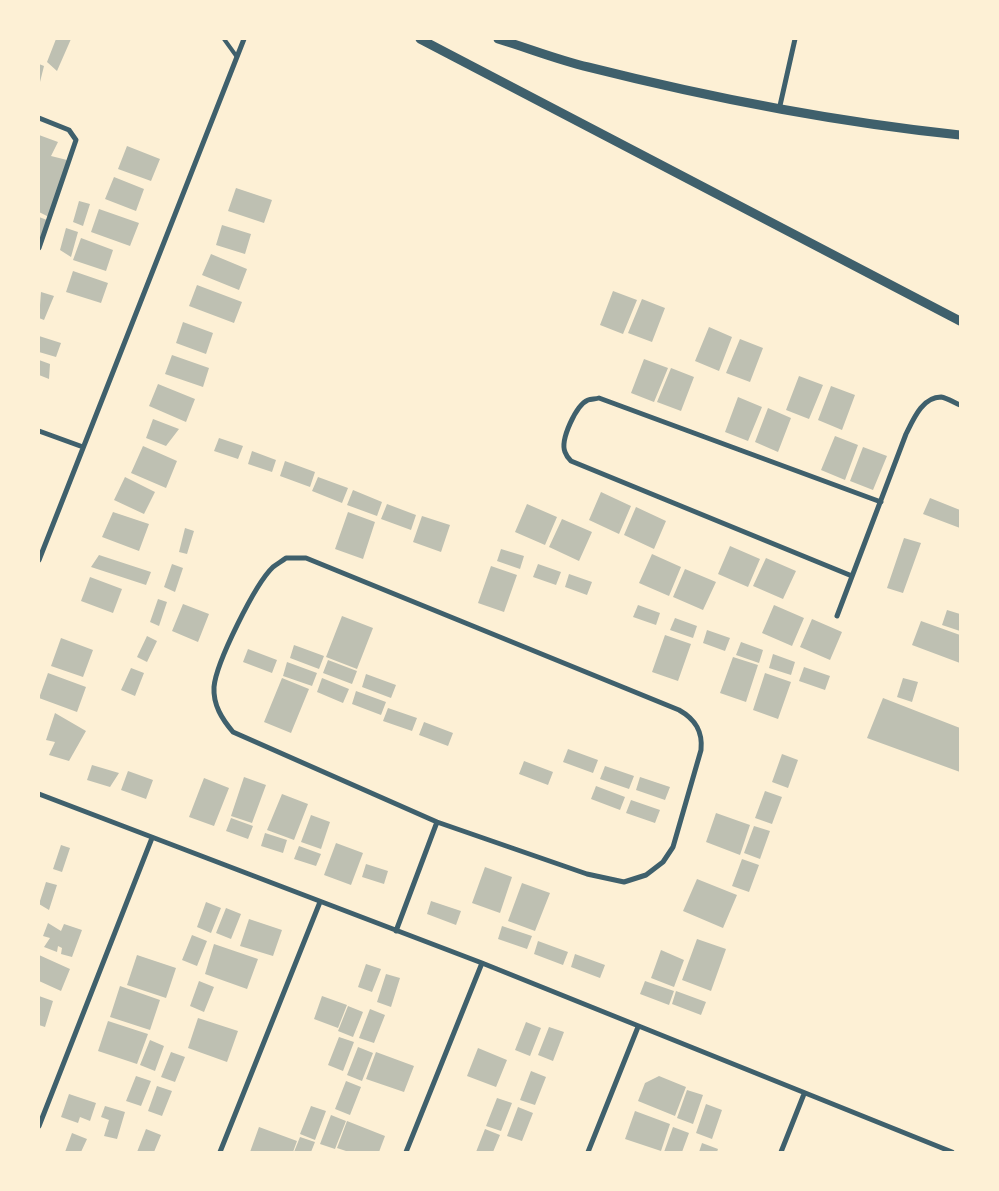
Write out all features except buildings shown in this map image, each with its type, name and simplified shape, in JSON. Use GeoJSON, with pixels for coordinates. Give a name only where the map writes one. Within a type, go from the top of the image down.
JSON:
{"type":"FeatureCollection","features":[{"type":"Feature","properties":{"kind":"street"},"geometry":{"type":"LineString","coordinates":[[39,560],[244,39]]}},
{"type":"Feature","properties":{"kind":"street"},"geometry":{"type":"LineString","coordinates":[[420,39],[960,321]]}},
{"type":"Feature","properties":{"kind":"street"},"geometry":{"type":"LineString","coordinates":[[498,39],[587,67],[779,110],[898,129],[960,135]]}},
{"type":"Feature","properties":{"kind":"street"},"geometry":{"type":"LineString","coordinates":[[779,110],[795,39]]}},
{"type":"Feature","properties":{"kind":"street"},"geometry":{"type":"LineString","coordinates":[[39,118],[69,130],[76,140],[39,248]]}},
{"type":"Feature","properties":{"kind":"street"},"geometry":{"type":"LineString","coordinates":[[837,616],[916,414],[932,399],[942,397],[960,405]]}},
{"type":"Feature","properties":{"kind":"street"},"geometry":{"type":"LineString","coordinates":[[852,576],[572,461],[565,452],[564,441],[567,430],[586,400],[600,398],[881,502]]}},
{"type":"Feature","properties":{"kind":"street"},"geometry":{"type":"LineString","coordinates":[[39,431],[83,447]]}},
{"type":"Feature","properties":{"kind":"street"},"geometry":{"type":"LineString","coordinates":[[286,558],[306,558],[679,710],[692,717],[702,738],[701,750],[673,847],[663,862],[646,874],[624,882],[587,874],[437,822],[233,732],[220,718],[214,688],[219,669],[250,600],[272,568],[286,558]]}},
{"type":"Feature","properties":{"kind":"street"},"geometry":{"type":"LineString","coordinates":[[39,794],[482,963],[952,1152]]}},
{"type":"Feature","properties":{"kind":"street"},"geometry":{"type":"LineString","coordinates":[[396,931],[437,822]]}},
{"type":"Feature","properties":{"kind":"street"},"geometry":{"type":"LineString","coordinates":[[39,1126],[152,838]]}},
{"type":"Feature","properties":{"kind":"street"},"geometry":{"type":"LineString","coordinates":[[220,1152],[320,902]]}},
{"type":"Feature","properties":{"kind":"street"},"geometry":{"type":"LineString","coordinates":[[406,1152],[482,963]]}},
{"type":"Feature","properties":{"kind":"street"},"geometry":{"type":"LineString","coordinates":[[588,1152],[638,1026]]}},
{"type":"Feature","properties":{"kind":"street"},"geometry":{"type":"LineString","coordinates":[[781,1152],[804,1094]]}},
{"type":"Feature","properties":{"kind":"lane"},"geometry":{"type":"LineString","coordinates":[[224,39],[237,57]]}}]}
